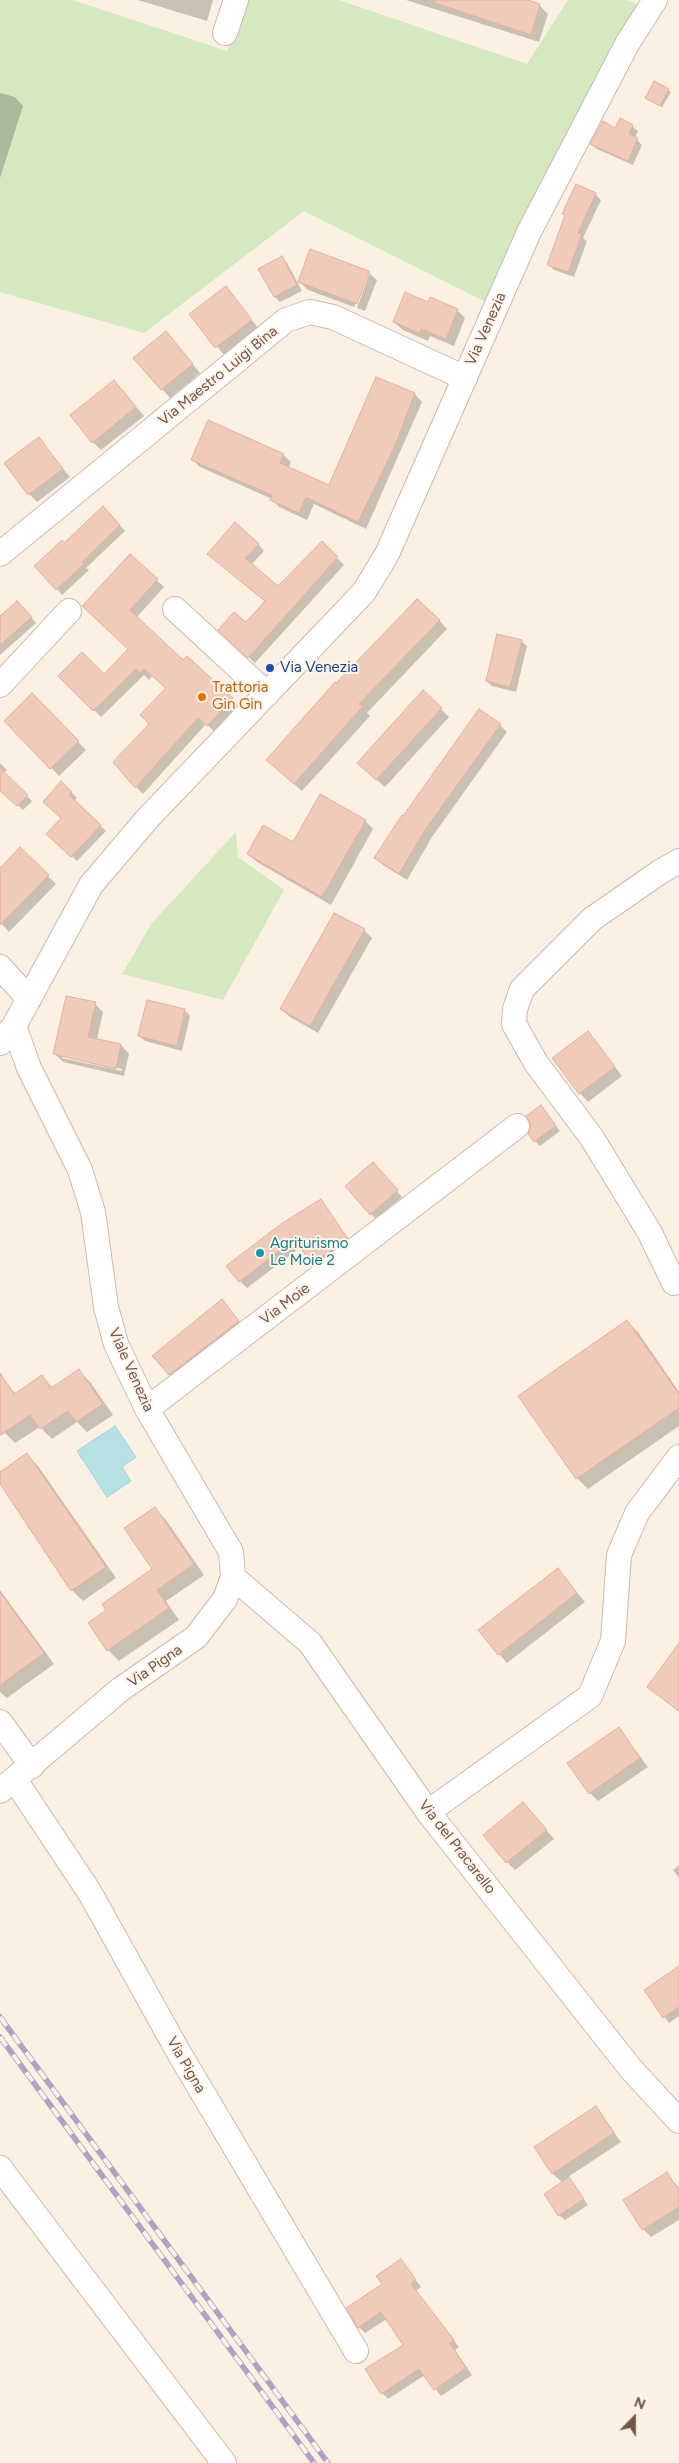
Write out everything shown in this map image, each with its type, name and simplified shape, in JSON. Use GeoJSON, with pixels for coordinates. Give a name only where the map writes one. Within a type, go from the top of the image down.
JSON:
{"type":"FeatureCollection","features":[{"type":"Feature","properties":{"kind":"street"},"geometry":{"type":"LineString","coordinates":[[225,33],[236,0]]}},
{"type":"Feature","properties":{"kind":"street","name":"Via Venezia"},"geometry":{"type":"LineString","coordinates":[[5,1037],[29,999],[91,885],[148,818],[364,592],[387,554],[529,232],[628,44],[655,0]]}},
{"type":"Feature","properties":{"kind":"street","name":"Via Maestro Luigi Bina"},"geometry":{"type":"LineString","coordinates":[[0,554],[286,320],[310,312],[333,317],[465,378]]}},
{"type":"Feature","properties":{"kind":"street"},"geometry":{"type":"LineString","coordinates":[[175,609],[267,694]]}},
{"type":"Feature","properties":{"kind":"street"},"geometry":{"type":"LineString","coordinates":[[0,685],[69,611]]}},
{"type":"Feature","properties":{"kind":"street"},"geometry":{"type":"LineString","coordinates":[[674,1283],[650,1233],[597,1146],[536,1063],[514,1024],[522,989],[592,918],[679,861]]}},
{"type":"Feature","properties":{"kind":"street"},"geometry":{"type":"LineString","coordinates":[[0,967],[29,999]]}},
{"type":"Feature","properties":{"kind":"street","name":"Viale Venezia"},"geometry":{"type":"LineString","coordinates":[[5,1037],[29,1068],[80,1170],[93,1212],[106,1307],[116,1344],[147,1409],[231,1552],[233,1577]]}},
{"type":"Feature","properties":{"kind":"street","name":"Via Moie"},"geometry":{"type":"LineString","coordinates":[[147,1409],[517,1126]]}},
{"type":"Feature","properties":{"kind":"street"},"geometry":{"type":"LineString","coordinates":[[428,1812],[590,1696],[613,1641],[619,1555],[637,1513],[679,1457]]}},
{"type":"Feature","properties":{"kind":"street","name":"Via Pigna"},"geometry":{"type":"LineString","coordinates":[[233,1577],[225,1599],[196,1638],[121,1689],[16,1779],[90,1893],[179,2053],[356,2351]]}},
{"type":"Feature","properties":{"kind":"street","name":"Via del Pracarello"},"geometry":{"type":"LineString","coordinates":[[233,1577],[310,1643],[428,1812],[631,2069],[679,2121]]}},
{"type":"Feature","properties":{"kind":"street"},"geometry":{"type":"LineString","coordinates":[[0,1722],[16,1779]]}},
{"type":"Feature","properties":{"kind":"street"},"geometry":{"type":"LineString","coordinates":[[0,2168],[224,2463]]}},
{"type":"Feature","properties":{"kind":"green space"},"geometry":{"type":"Polygon","coordinates":[[[0,0],[73,0],[227,51],[247,0],[339,0],[527,64],[568,0],[628,0],[650,8],[496,307],[304,211],[144,333],[0,292],[0,0]]]}},
{"type":"Feature","properties":{"kind":"green space"},"geometry":{"type":"Polygon","coordinates":[[[236,832],[238,857],[284,890],[223,1000],[122,974],[152,923],[236,832]]]}},
{"type":"Feature","properties":{"kind":"water"},"geometry":{"type":"Polygon","coordinates":[[[115,1426],[136,1457],[122,1467],[131,1481],[107,1497],[77,1451],[115,1426]]]}},
{"type":"Feature","properties":{"kind":"building"},"geometry":{"type":"Polygon","coordinates":[[[435,0],[527,0],[540,4],[531,35],[435,3],[435,0]]]}},
{"type":"Feature","properties":{"kind":"building"},"geometry":{"type":"Polygon","coordinates":[[[654,81],[669,89],[660,106],[645,98],[654,81]]]}},
{"type":"Feature","properties":{"kind":"building"},"geometry":{"type":"Polygon","coordinates":[[[620,118],[633,125],[629,134],[638,138],[628,161],[590,144],[603,121],[615,128],[620,118]]]}},
{"type":"Feature","properties":{"kind":"building"},"geometry":{"type":"Polygon","coordinates":[[[576,184],[596,193],[578,233],[582,234],[568,272],[547,265],[565,215],[562,214],[576,184]]]}},
{"type":"Feature","properties":{"kind":"building"},"geometry":{"type":"Polygon","coordinates":[[[310,249],[369,271],[357,304],[298,282],[310,249]]]}},
{"type":"Feature","properties":{"kind":"building"},"geometry":{"type":"Polygon","coordinates":[[[282,256],[297,285],[274,297],[258,269],[282,256]]]}},
{"type":"Feature","properties":{"kind":"building"},"geometry":{"type":"Polygon","coordinates":[[[226,286],[252,320],[215,348],[189,314],[226,286]]]}},
{"type":"Feature","properties":{"kind":"building"},"geometry":{"type":"Polygon","coordinates":[[[405,292],[428,302],[430,297],[458,309],[446,339],[421,329],[419,333],[393,322],[405,292]]]}},
{"type":"Feature","properties":{"kind":"building"},"geometry":{"type":"Polygon","coordinates":[[[166,331],[193,364],[161,390],[133,358],[166,331]]]}},
{"type":"Feature","properties":{"kind":"building"},"geometry":{"type":"Polygon","coordinates":[[[376,377],[415,393],[394,448],[358,522],[306,497],[299,513],[270,500],[272,495],[191,460],[208,420],[284,454],[280,463],[329,485],[376,377]]]}},
{"type":"Feature","properties":{"kind":"building"},"geometry":{"type":"Polygon","coordinates":[[[114,380],[136,407],[92,443],[70,415],[114,380]]]}},
{"type":"Feature","properties":{"kind":"building"},"geometry":{"type":"Polygon","coordinates":[[[39,437],[63,469],[28,495],[4,463],[39,437]]]}},
{"type":"Feature","properties":{"kind":"building"},"geometry":{"type":"Polygon","coordinates":[[[103,506],[120,525],[82,562],[84,564],[56,590],[34,566],[62,540],[64,543],[103,506]]]}},
{"type":"Feature","properties":{"kind":"building"},"geometry":{"type":"Polygon","coordinates":[[[235,522],[259,544],[245,558],[278,586],[322,541],[338,557],[248,658],[218,630],[234,612],[246,622],[265,601],[207,554],[235,522]]]}},
{"type":"Feature","properties":{"kind":"building"},"geometry":{"type":"Polygon","coordinates":[[[130,554],[158,579],[130,610],[183,660],[187,656],[233,698],[207,726],[198,718],[135,788],[113,762],[149,724],[140,715],[166,688],[144,669],[141,673],[136,669],[93,711],[58,676],[82,652],[104,674],[128,649],[82,606],[130,554]]]}},
{"type":"Feature","properties":{"kind":"building"},"geometry":{"type":"Polygon","coordinates":[[[417,599],[440,620],[359,704],[363,706],[294,784],[266,760],[335,682],[417,599]]]}},
{"type":"Feature","properties":{"kind":"building"},"geometry":{"type":"Polygon","coordinates":[[[17,601],[32,617],[0,645],[0,616],[17,601]]]}},
{"type":"Feature","properties":{"kind":"building"},"geometry":{"type":"Polygon","coordinates":[[[497,634],[522,640],[510,687],[486,681],[497,634]]]}},
{"type":"Feature","properties":{"kind":"building"},"geometry":{"type":"Polygon","coordinates":[[[423,690],[442,708],[376,780],[357,763],[423,690]]]}},
{"type":"Feature","properties":{"kind":"building"},"geometry":{"type":"Polygon","coordinates":[[[32,693],[79,741],[50,769],[4,721],[32,693]]]}},
{"type":"Feature","properties":{"kind":"building"},"geometry":{"type":"Polygon","coordinates":[[[479,709],[501,724],[425,830],[399,874],[374,858],[402,815],[479,709]]]}},
{"type":"Feature","properties":{"kind":"building"},"geometry":{"type":"Polygon","coordinates":[[[0,768],[28,795],[17,806],[0,791],[0,768]]]}},
{"type":"Feature","properties":{"kind":"building"},"geometry":{"type":"Polygon","coordinates":[[[61,781],[72,792],[69,795],[101,825],[71,857],[46,834],[61,818],[43,802],[61,781]]]}},
{"type":"Feature","properties":{"kind":"building"},"geometry":{"type":"Polygon","coordinates":[[[320,794],[366,820],[322,897],[247,854],[263,825],[293,842],[320,794]]]}},
{"type":"Feature","properties":{"kind":"building"},"geometry":{"type":"Polygon","coordinates":[[[20,847],[49,875],[0,925],[0,868],[20,847]]]}},
{"type":"Feature","properties":{"kind":"building"},"geometry":{"type":"Polygon","coordinates":[[[334,913],[365,929],[310,1026],[280,1009],[334,913]]]}},
{"type":"Feature","properties":{"kind":"building"},"geometry":{"type":"Polygon","coordinates":[[[66,996],[96,1002],[88,1037],[121,1044],[116,1069],[53,1054],[66,996]]]}},
{"type":"Feature","properties":{"kind":"building"},"geometry":{"type":"Polygon","coordinates":[[[147,1000],[185,1009],[177,1046],[138,1036],[147,1000]]]}},
{"type":"Feature","properties":{"kind":"building"},"geometry":{"type":"Polygon","coordinates":[[[588,1031],[615,1067],[579,1094],[552,1058],[588,1031]]]}},
{"type":"Feature","properties":{"kind":"building"},"geometry":{"type":"Polygon","coordinates":[[[541,1105],[556,1126],[534,1142],[528,1134],[531,1125],[526,1116],[541,1105]]]}},
{"type":"Feature","properties":{"kind":"building"},"geometry":{"type":"Polygon","coordinates":[[[373,1162],[398,1190],[370,1215],[345,1186],[373,1162]]]}},
{"type":"Feature","properties":{"kind":"building"},"geometry":{"type":"Polygon","coordinates":[[[321,1199],[347,1238],[312,1265],[295,1239],[239,1282],[226,1266],[281,1224],[321,1199]]]}},
{"type":"Feature","properties":{"kind":"building"},"geometry":{"type":"Polygon","coordinates":[[[222,1299],[239,1321],[169,1375],[152,1356],[222,1299]]]}},
{"type":"Feature","properties":{"kind":"building"},"geometry":{"type":"Polygon","coordinates":[[[627,1320],[679,1394],[679,1408],[576,1479],[518,1396],[627,1320]]]}},
{"type":"Feature","properties":{"kind":"building"},"geometry":{"type":"Polygon","coordinates":[[[79,1369],[103,1404],[76,1422],[68,1411],[40,1429],[30,1415],[0,1435],[0,1373],[14,1394],[42,1375],[51,1388],[79,1369]]]}},
{"type":"Feature","properties":{"kind":"building"},"geometry":{"type":"Polygon","coordinates":[[[27,1453],[106,1567],[71,1591],[0,1484],[0,1472],[27,1453]]]}},
{"type":"Feature","properties":{"kind":"building"},"geometry":{"type":"Polygon","coordinates":[[[155,1507],[194,1564],[157,1590],[169,1608],[107,1651],[88,1623],[106,1610],[102,1604],[152,1569],[124,1528],[155,1507]]]}},
{"type":"Feature","properties":{"kind":"building"},"geometry":{"type":"Polygon","coordinates":[[[558,1568],[577,1593],[498,1655],[478,1630],[558,1568]]]}},
{"type":"Feature","properties":{"kind":"building"},"geometry":{"type":"Polygon","coordinates":[[[0,1592],[44,1653],[0,1685],[0,1592]]]}},
{"type":"Feature","properties":{"kind":"building"},"geometry":{"type":"Polygon","coordinates":[[[679,1643],[679,1711],[647,1687],[679,1643]]]}},
{"type":"Feature","properties":{"kind":"building"},"geometry":{"type":"Polygon","coordinates":[[[619,1727],[640,1758],[589,1794],[567,1763],[619,1727]]]}},
{"type":"Feature","properties":{"kind":"building"},"geometry":{"type":"Polygon","coordinates":[[[523,1802],[547,1830],[506,1863],[483,1835],[523,1802]]]}},
{"type":"Feature","properties":{"kind":"building"},"geometry":{"type":"Polygon","coordinates":[[[679,1966],[679,2007],[663,2018],[644,1990],[679,1966]]]}},
{"type":"Feature","properties":{"kind":"building"},"geometry":{"type":"Polygon","coordinates":[[[596,2106],[614,2133],[552,2174],[534,2147],[596,2106]]]}},
{"type":"Feature","properties":{"kind":"building"},"geometry":{"type":"Polygon","coordinates":[[[667,2172],[679,2191],[679,2207],[642,2230],[623,2200],[667,2172]]]}},
{"type":"Feature","properties":{"kind":"building"},"geometry":{"type":"Polygon","coordinates":[[[569,2177],[584,2199],[558,2216],[544,2194],[569,2177]]]}},
{"type":"Feature","properties":{"kind":"building"},"geometry":{"type":"Polygon","coordinates":[[[401,2259],[416,2280],[411,2284],[454,2340],[450,2343],[466,2368],[434,2390],[419,2369],[381,2394],[365,2369],[403,2345],[381,2312],[358,2328],[346,2308],[382,2284],[376,2276],[401,2259]]]}},
{"type":"Feature","properties":{"kind":"railway"},"geometry":{"type":"LineString","coordinates":[[0,2017],[328,2463]]}},
{"type":"Feature","properties":{"kind":"railway"},"geometry":{"type":"LineString","coordinates":[[0,2037],[314,2463]]}},
{"type":"Feature","properties":{"kind":"place","name":"Via Venezia"},"geometry":{"type":"Point","coordinates":[270,668]}},
{"type":"Feature","properties":{"kind":"place","name":"Trattoria Gin Gin"},"geometry":{"type":"Point","coordinates":[202,697]}},
{"type":"Feature","properties":{"kind":"place","name":"Agriturismo Le Moie 2"},"geometry":{"type":"Point","coordinates":[260,1253]}}]}
